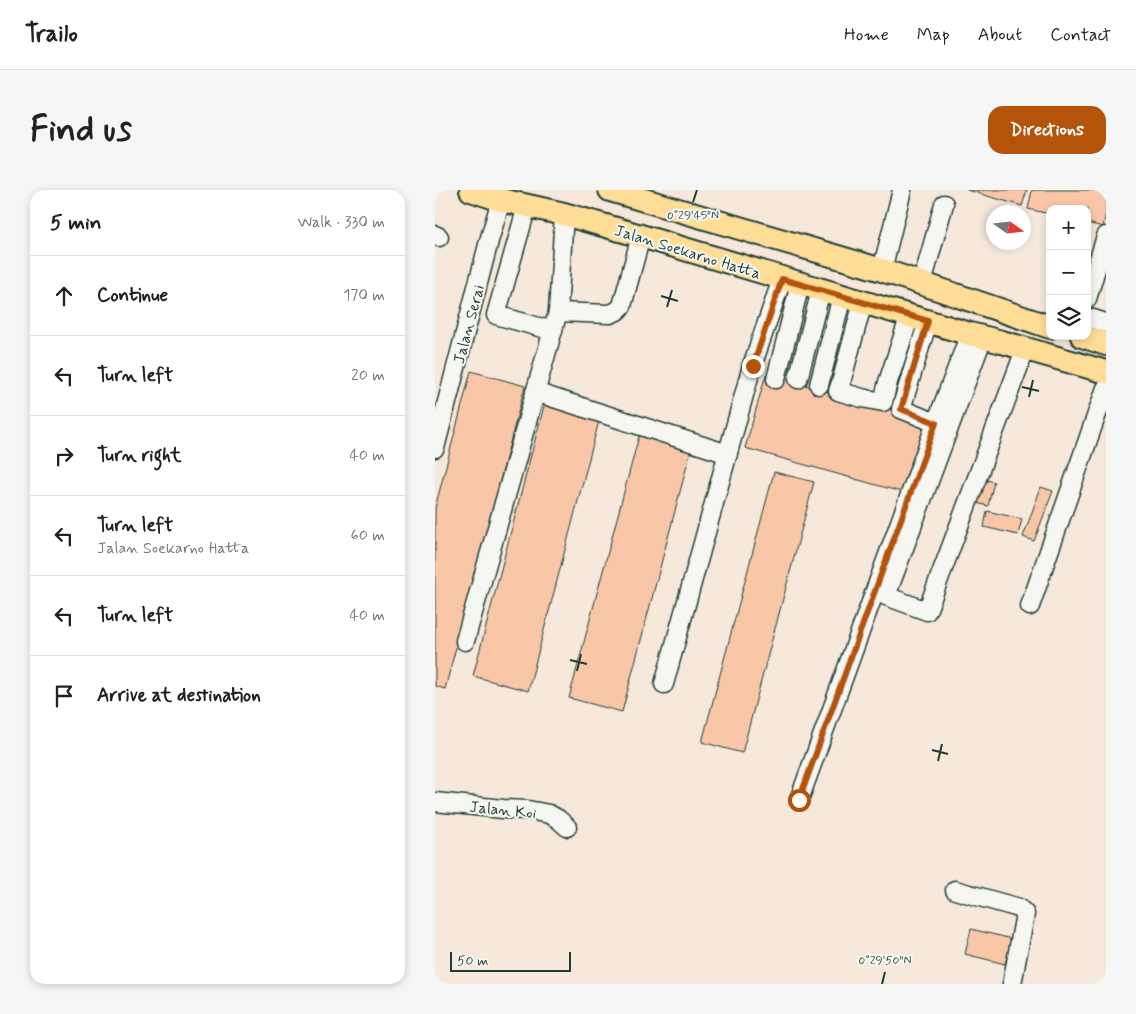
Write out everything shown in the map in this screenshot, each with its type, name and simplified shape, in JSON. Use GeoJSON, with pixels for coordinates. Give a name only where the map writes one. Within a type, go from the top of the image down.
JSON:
{"type":"FeatureCollection","features":[{"type":"Feature","properties":{"kind":"main road","name":"Jalan Soekarno Hatta"},"geometry":{"type":"LineString","coordinates":[[471,190],[501,200],[564,214],[641,236],[1106,372]]}},
{"type":"Feature","properties":{"kind":"main road"},"geometry":{"type":"LineString","coordinates":[[610,190],[653,196],[1045,323]]}},
{"type":"Feature","properties":{"kind":"main road"},"geometry":{"type":"LineString","coordinates":[[1091,339],[1106,344]]}},
{"type":"Feature","properties":{"kind":"street"},"geometry":{"type":"LineString","coordinates":[[882,270],[902,190]]}},
{"type":"Feature","properties":{"kind":"street","name":"Jalan Serai"},"geometry":{"type":"LineString","coordinates":[[435,448],[501,200]]}},
{"type":"Feature","properties":{"kind":"street"},"geometry":{"type":"LineString","coordinates":[[922,283],[944,204]]}},
{"type":"Feature","properties":{"kind":"street"},"geometry":{"type":"LineString","coordinates":[[527,206],[496,315],[553,331]]}},
{"type":"Feature","properties":{"kind":"street"},"geometry":{"type":"LineString","coordinates":[[465,640],[558,312],[564,214]]}},
{"type":"Feature","properties":{"kind":"street"},"geometry":{"type":"LineString","coordinates":[[558,312],[610,314],[617,311],[622,306],[641,236]]}},
{"type":"Feature","properties":{"kind":"street"},"geometry":{"type":"LineString","coordinates":[[1088,295],[1106,236]]}},
{"type":"Feature","properties":{"kind":"street"},"geometry":{"type":"LineString","coordinates":[[776,379],[811,287]]}},
{"type":"Feature","properties":{"kind":"street"},"geometry":{"type":"LineString","coordinates":[[798,379],[811,287]]}},
{"type":"Feature","properties":{"kind":"street"},"geometry":{"type":"LineString","coordinates":[[811,287],[819,385]]}},
{"type":"Feature","properties":{"kind":"street"},"geometry":{"type":"LineString","coordinates":[[664,684],[753,366],[811,287]]}},
{"type":"Feature","properties":{"kind":"street"},"geometry":{"type":"LineString","coordinates":[[863,302],[838,391],[862,398],[883,402],[888,382],[919,318]]}},
{"type":"Feature","properties":{"kind":"street"},"geometry":{"type":"LineString","coordinates":[[919,318],[901,409],[936,423]]}},
{"type":"Feature","properties":{"kind":"street"},"geometry":{"type":"LineString","coordinates":[[1091,318],[1106,323]]}},
{"type":"Feature","properties":{"kind":"street"},"geometry":{"type":"LineString","coordinates":[[985,338],[886,596],[927,611],[1025,350]]}},
{"type":"Feature","properties":{"kind":"street"},"geometry":{"type":"LineString","coordinates":[[985,338],[1106,379]]}},
{"type":"Feature","properties":{"kind":"street"},"geometry":{"type":"LineString","coordinates":[[799,800],[936,423],[985,338]]}},
{"type":"Feature","properties":{"kind":"street"},"geometry":{"type":"LineString","coordinates":[[1030,606],[1106,388]]}},
{"type":"Feature","properties":{"kind":"street"},"geometry":{"type":"LineString","coordinates":[[535,392],[728,454]]}},
{"type":"Feature","properties":{"kind":"street","name":"Jalan Koi"},"geometry":{"type":"LineString","coordinates":[[435,802],[528,810],[549,814],[567,827]]}},
{"type":"Feature","properties":{"kind":"street"},"geometry":{"type":"LineString","coordinates":[[955,890],[1019,908],[1025,914],[1011,984]]}},
{"type":"Feature","properties":{"kind":"building"},"geometry":{"type":"Polygon","coordinates":[[[967,190],[1027,190],[1022,205],[967,190]]]}},
{"type":"Feature","properties":{"kind":"building"},"geometry":{"type":"Polygon","coordinates":[[[1032,190],[1106,190],[1106,213],[1103,227],[1091,224],[1091,205],[1046,205],[1046,213],[1031,210],[1031,205],[1029,205],[1032,190]]]}},
{"type":"Feature","properties":{"kind":"building"},"geometry":{"type":"Polygon","coordinates":[[[471,371],[525,386],[445,689],[435,686],[435,508],[471,371]]]}},
{"type":"Feature","properties":{"kind":"building"},"geometry":{"type":"Polygon","coordinates":[[[766,374],[926,419],[905,493],[745,448],[766,374]]]}},
{"type":"Feature","properties":{"kind":"building"},"geometry":{"type":"Polygon","coordinates":[[[545,402],[600,417],[528,691],[473,676],[545,402]]]}},
{"type":"Feature","properties":{"kind":"building"},"geometry":{"type":"Polygon","coordinates":[[[639,436],[691,450],[622,712],[569,698],[639,436]]]}},
{"type":"Feature","properties":{"kind":"building"},"geometry":{"type":"Polygon","coordinates":[[[774,472],[814,482],[742,753],[702,742],[774,472]]]}},
{"type":"Feature","properties":{"kind":"building"},"geometry":{"type":"Polygon","coordinates":[[[983,479],[994,482],[988,506],[977,503],[983,479]]]}},
{"type":"Feature","properties":{"kind":"building"},"geometry":{"type":"Polygon","coordinates":[[[1041,487],[1053,491],[1034,541],[1023,537],[1041,487]]]}},
{"type":"Feature","properties":{"kind":"building"},"geometry":{"type":"Polygon","coordinates":[[[987,511],[1022,519],[1018,535],[984,527],[987,511]]]}},
{"type":"Feature","properties":{"kind":"building"},"geometry":{"type":"Polygon","coordinates":[[[971,929],[1012,939],[1005,964],[965,954],[971,929]]]}},
{"type":"Feature","properties":{"kind":"route"},"geometry":{"type":"LineString","coordinates":[[753,366],[782,279],[928,321],[901,409],[936,423],[799,800]]}}]}
